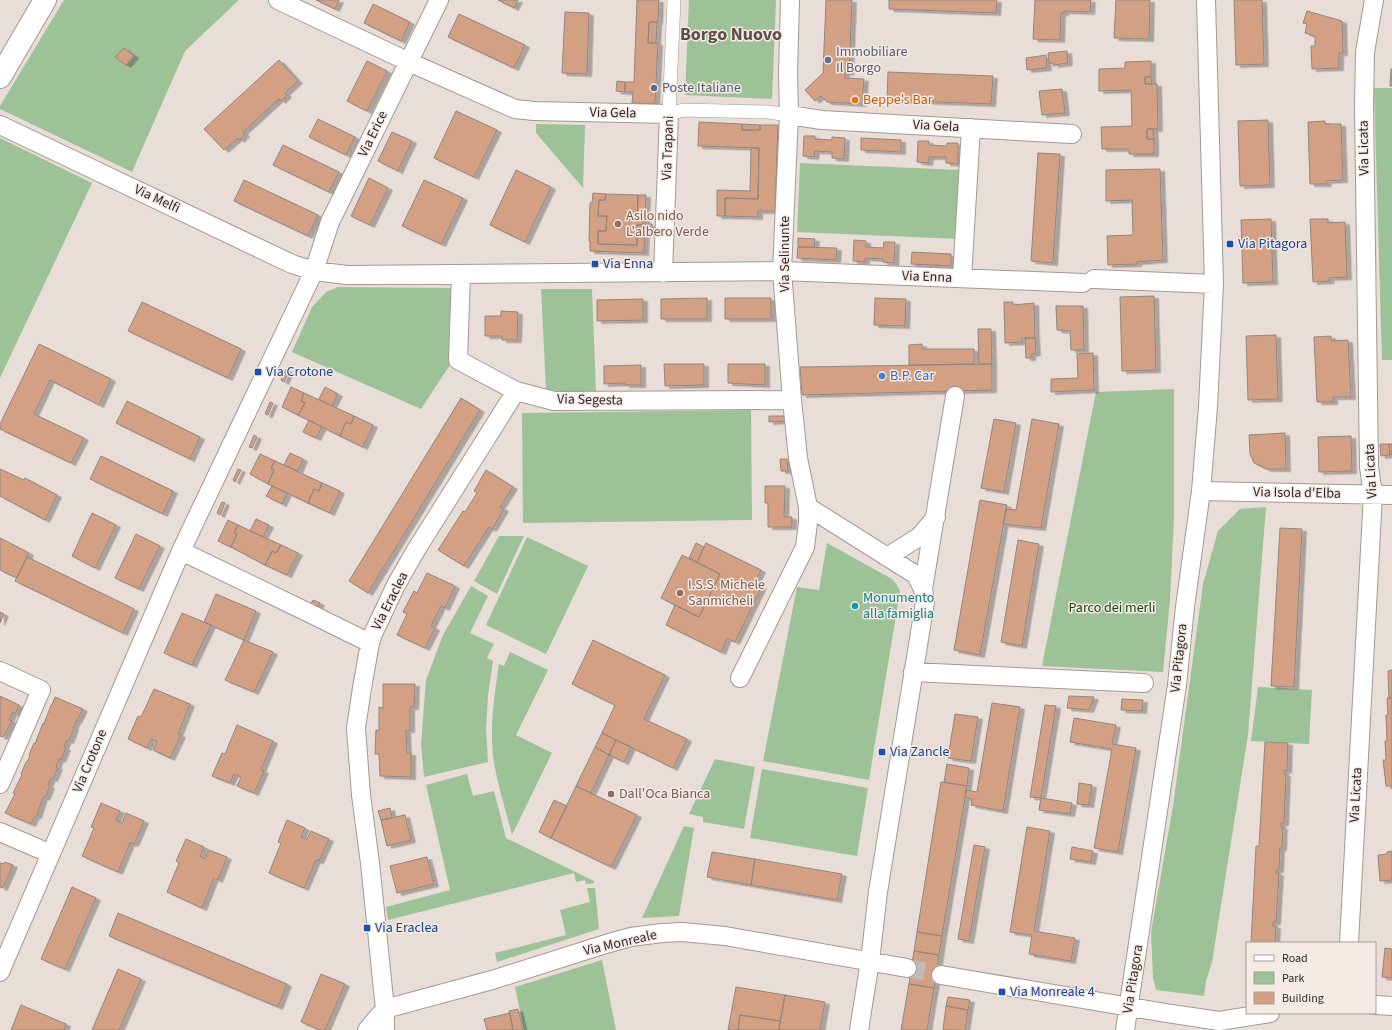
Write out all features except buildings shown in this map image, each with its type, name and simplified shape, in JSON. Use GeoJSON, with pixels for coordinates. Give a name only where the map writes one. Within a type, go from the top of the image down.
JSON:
{"type":"FeatureCollection","features":[{"type":"Feature","properties":{"kind":"street"},"geometry":{"type":"LineString","coordinates":[[0,77],[45,0]]}},
{"type":"Feature","properties":{"kind":"street","name":"Via Gela"},"geometry":{"type":"LineString","coordinates":[[278,0],[409,62],[515,109],[534,111],[669,114],[683,110],[768,112],[822,120],[1072,134]]}},
{"type":"Feature","properties":{"kind":"street","name":"Via Erice"},"geometry":{"type":"LineString","coordinates":[[314,271],[330,222],[439,0]]}},
{"type":"Feature","properties":{"kind":"street","name":"Via Trapani"},"geometry":{"type":"LineString","coordinates":[[663,273],[674,0]]}},
{"type":"Feature","properties":{"kind":"street","name":"Via Selinunte"},"geometry":{"type":"LineString","coordinates":[[740,678],[805,547],[808,523],[808,507],[798,458],[792,400],[782,271],[789,115],[788,74],[790,0]]}},
{"type":"Feature","properties":{"kind":"street","name":"Via Pitagora"},"geometry":{"type":"LineString","coordinates":[[1124,1030],[1177,685],[1185,607],[1201,491],[1208,407],[1214,284],[1206,0]]}},
{"type":"Feature","properties":{"kind":"street","name":"Via Licata"},"geometry":{"type":"LineString","coordinates":[[1349,942],[1373,494],[1369,467],[1364,107],[1365,52],[1374,0]]}},
{"type":"Feature","properties":{"kind":"street","name":"Via Melfi"},"geometry":{"type":"LineString","coordinates":[[0,125],[292,264],[314,271]]}},
{"type":"Feature","properties":{"kind":"street","name":"Via Gela"},"geometry":{"type":"LineString","coordinates":[[962,278],[971,128]]}},
{"type":"Feature","properties":{"kind":"street","name":"Via Enna"},"geometry":{"type":"LineString","coordinates":[[314,271],[347,274],[461,274],[782,271],[962,278],[1214,284]]}},
{"type":"Feature","properties":{"kind":"street","name":"Via Crotone"},"geometry":{"type":"LineString","coordinates":[[0,972],[181,551],[314,271]]}},
{"type":"Feature","properties":{"kind":"street","name":"Via Segesta"},"geometry":{"type":"LineString","coordinates":[[461,274],[458,360],[516,391],[554,401],[792,400]]}},
{"type":"Feature","properties":{"kind":"street","name":"Via Eraclea"},"geometry":{"type":"LineString","coordinates":[[385,1030],[385,1009],[370,863],[361,795],[356,728],[370,643],[396,585],[416,550],[516,391]]}},
{"type":"Feature","properties":{"kind":"street"},"geometry":{"type":"LineString","coordinates":[[923,589],[955,396]]}},
{"type":"Feature","properties":{"kind":"street","name":"Via Isola d'Elba"},"geometry":{"type":"LineString","coordinates":[[1201,491],[1392,495]]}},
{"type":"Feature","properties":{"kind":"street"},"geometry":{"type":"LineString","coordinates":[[808,507],[916,575],[923,589],[925,602],[878,892],[870,961],[859,1030]]}},
{"type":"Feature","properties":{"kind":"street"},"geometry":{"type":"LineString","coordinates":[[887,557],[919,537],[936,516]]}},
{"type":"Feature","properties":{"kind":"street"},"geometry":{"type":"LineString","coordinates":[[181,551],[370,643]]}},
{"type":"Feature","properties":{"kind":"street"},"geometry":{"type":"LineString","coordinates":[[0,671],[41,690],[0,784]]}},
{"type":"Feature","properties":{"kind":"street"},"geometry":{"type":"LineString","coordinates":[[913,672],[1144,684]]}},
{"type":"Feature","properties":{"kind":"street"},"geometry":{"type":"LineString","coordinates":[[0,832],[51,854]]}},
{"type":"Feature","properties":{"kind":"street","name":"Via Monreale"},"geometry":{"type":"LineString","coordinates":[[385,1009],[492,980],[609,943],[631,937],[662,933],[682,932],[725,936],[907,968]]}},
{"type":"Feature","properties":{"kind":"street"},"geometry":{"type":"LineString","coordinates":[[941,975],[1219,1021],[1264,1014]]}},
{"type":"Feature","properties":{"kind":"street"},"geometry":{"type":"LineString","coordinates":[[1376,1005],[1392,1006]]}},
{"type":"Feature","properties":{"kind":"street"},"geometry":{"type":"LineString","coordinates":[[367,1030],[385,1009]]}},
{"type":"Feature","properties":{"kind":"green space"},"geometry":{"type":"Polygon","coordinates":[[[64,0],[239,0],[185,51],[132,172],[0,109],[0,106],[64,0]]]}},
{"type":"Feature","properties":{"kind":"green space"},"geometry":{"type":"Polygon","coordinates":[[[689,0],[776,0],[772,99],[685,95],[689,0]]]}},
{"type":"Feature","properties":{"kind":"green space"},"geometry":{"type":"Polygon","coordinates":[[[1374,88],[1392,88],[1392,360],[1382,360],[1374,88]]]}},
{"type":"Feature","properties":{"kind":"green space"},"geometry":{"type":"Polygon","coordinates":[[[536,124],[585,125],[583,188],[536,133],[536,124]]]}},
{"type":"Feature","properties":{"kind":"green space"},"geometry":{"type":"Polygon","coordinates":[[[0,138],[92,183],[0,378],[0,138]]]}},
{"type":"Feature","properties":{"kind":"green space"},"geometry":{"type":"Polygon","coordinates":[[[800,163],[960,170],[958,239],[797,232],[800,163]]]}},
{"type":"Feature","properties":{"kind":"green space"},"geometry":{"type":"Polygon","coordinates":[[[338,287],[454,288],[450,365],[421,409],[292,352],[312,307],[326,292],[338,287]]]}},
{"type":"Feature","properties":{"kind":"green space"},"geometry":{"type":"Polygon","coordinates":[[[541,289],[592,289],[596,394],[546,390],[541,289]]]}},
{"type":"Feature","properties":{"kind":"green space","name":"Parco dei merli"},"geometry":{"type":"Polygon","coordinates":[[[1174,389],[1174,517],[1170,600],[1163,672],[1042,666],[1096,392],[1174,389]]]}},
{"type":"Feature","properties":{"kind":"green space"},"geometry":{"type":"Polygon","coordinates":[[[751,410],[752,520],[523,523],[522,413],[751,410]]]}},
{"type":"Feature","properties":{"kind":"green space"},"geometry":{"type":"Polygon","coordinates":[[[1266,507],[1248,735],[1212,962],[1206,981],[1204,996],[1156,990],[1153,978],[1151,932],[1173,806],[1203,584],[1218,531],[1240,509],[1266,507]]]}},
{"type":"Feature","properties":{"kind":"green space"},"geometry":{"type":"Polygon","coordinates":[[[499,536],[524,536],[497,594],[474,581],[499,536]]]}},
{"type":"Feature","properties":{"kind":"green space"},"geometry":{"type":"Polygon","coordinates":[[[527,537],[588,566],[546,654],[486,625],[527,537]]]}},
{"type":"Feature","properties":{"kind":"green space"},"geometry":{"type":"Polygon","coordinates":[[[827,543],[892,579],[900,591],[869,780],[763,761],[797,587],[819,590],[827,543]]]}},
{"type":"Feature","properties":{"kind":"green space"},"geometry":{"type":"Polygon","coordinates":[[[471,586],[488,596],[470,633],[494,644],[487,658],[493,661],[488,696],[486,729],[488,762],[424,777],[421,744],[426,680],[443,635],[471,586]]]}},
{"type":"Feature","properties":{"kind":"green space"},"geometry":{"type":"Polygon","coordinates":[[[510,652],[548,670],[516,735],[552,753],[512,835],[494,763],[492,738],[494,701],[499,664],[504,666],[510,652]]]}},
{"type":"Feature","properties":{"kind":"green space"},"geometry":{"type":"Polygon","coordinates":[[[1258,687],[1312,690],[1309,744],[1251,741],[1258,687]]]}},
{"type":"Feature","properties":{"kind":"green space"},"geometry":{"type":"Polygon","coordinates":[[[715,759],[755,767],[744,829],[703,822],[703,817],[689,814],[715,759]]]}},
{"type":"Feature","properties":{"kind":"green space"},"geometry":{"type":"Polygon","coordinates":[[[762,769],[868,788],[857,856],[750,838],[762,769]]]}},
{"type":"Feature","properties":{"kind":"green space"},"geometry":{"type":"Polygon","coordinates":[[[467,774],[473,796],[494,791],[506,838],[594,881],[594,883],[586,884],[585,880],[576,882],[574,873],[388,920],[386,907],[450,890],[426,785],[467,774]]]}},
{"type":"Feature","properties":{"kind":"green space"},"geometry":{"type":"Polygon","coordinates":[[[684,826],[694,828],[679,916],[642,918],[684,826]]]}},
{"type":"Feature","properties":{"kind":"green space"},"geometry":{"type":"Polygon","coordinates":[[[587,888],[595,888],[599,929],[497,962],[495,953],[566,935],[560,910],[590,902],[587,888]]]}},
{"type":"Feature","properties":{"kind":"green space"},"geometry":{"type":"Polygon","coordinates":[[[602,960],[616,1030],[524,1030],[515,987],[602,960]]]}},
{"type":"Feature","properties":{"kind":"tunnel"},"geometry":{"type":"LineString","coordinates":[[907,968],[941,975]]}},
{"type":"Feature","properties":{"kind":"place","name":"Immobiliare Il Borgo"},"geometry":{"type":"Point","coordinates":[828,60]}},
{"type":"Feature","properties":{"kind":"place","name":"Poste Italiane"},"geometry":{"type":"Point","coordinates":[654,88]}},
{"type":"Feature","properties":{"kind":"place","name":"Beppe's Bar"},"geometry":{"type":"Point","coordinates":[855,100]}},
{"type":"Feature","properties":{"kind":"place","name":"Asilo nido L'albero Verde"},"geometry":{"type":"Point","coordinates":[618,224]}},
{"type":"Feature","properties":{"kind":"place","name":"Via Pitagora"},"geometry":{"type":"Point","coordinates":[1230,244]}},
{"type":"Feature","properties":{"kind":"place","name":"Via Enna"},"geometry":{"type":"Point","coordinates":[595,264]}},
{"type":"Feature","properties":{"kind":"place","name":"Via Crotone"},"geometry":{"type":"Point","coordinates":[258,372]}},
{"type":"Feature","properties":{"kind":"place","name":"B.P. Car"},"geometry":{"type":"Point","coordinates":[882,376]}},
{"type":"Feature","properties":{"kind":"place","name":"I.S.S. Michele Sanmicheli"},"geometry":{"type":"Point","coordinates":[680,593]}},
{"type":"Feature","properties":{"kind":"place","name":"Monumento alla famiglia"},"geometry":{"type":"Point","coordinates":[855,606]}},
{"type":"Feature","properties":{"kind":"place","name":"Via Zancle"},"geometry":{"type":"Point","coordinates":[882,752]}},
{"type":"Feature","properties":{"kind":"place","name":"Dall'Oca Bianca"},"geometry":{"type":"Point","coordinates":[611,794]}},
{"type":"Feature","properties":{"kind":"place","name":"Via Eraclea"},"geometry":{"type":"Point","coordinates":[367,928]}},
{"type":"Feature","properties":{"kind":"place","name":"Via Monreale 4"},"geometry":{"type":"Point","coordinates":[1002,992]}},
{"type":"Feature","properties":{"kind":"district","name":"Borgo Nuovo"},"geometry":{"type":"Point","coordinates":[731,34]}}]}
